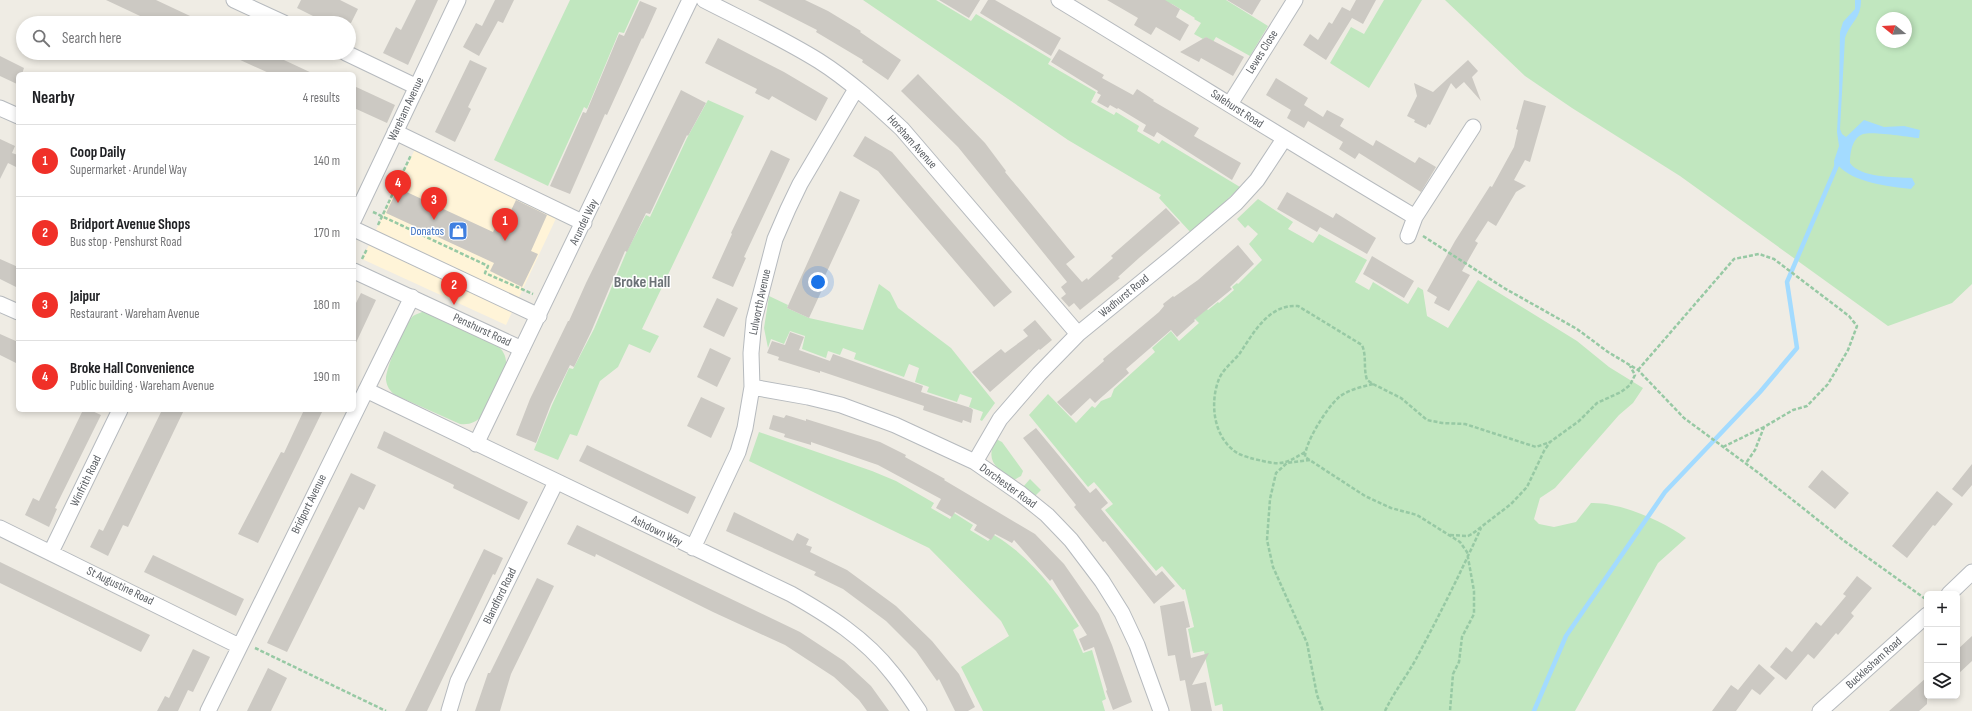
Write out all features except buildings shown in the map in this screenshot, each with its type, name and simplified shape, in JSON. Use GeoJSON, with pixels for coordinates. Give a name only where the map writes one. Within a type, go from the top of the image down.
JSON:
{"type":"FeatureCollection","features":[{"type":"Feature","properties":{"kind":"street"},"geometry":{"type":"LineString","coordinates":[[234,0],[259,5],[274,16]]}},
{"type":"Feature","properties":{"kind":"street","name":"Wareham Avenue"},"geometry":{"type":"LineString","coordinates":[[357,212],[458,0]]}},
{"type":"Feature","properties":{"kind":"street","name":"Arundel Way"},"geometry":{"type":"LineString","coordinates":[[476,444],[584,223],[690,0]]}},
{"type":"Feature","properties":{"kind":"street","name":"Horsham Avenue"},"geometry":{"type":"LineString","coordinates":[[704,0],[779,38],[808,55],[876,104],[902,129],[1078,334]]}},
{"type":"Feature","properties":{"kind":"street","name":"Salehurst Road"},"geometry":{"type":"LineString","coordinates":[[1058,0],[1230,104],[1284,139],[1411,227]]}},
{"type":"Feature","properties":{"kind":"street","name":"Lewes Close"},"geometry":{"type":"LineString","coordinates":[[1230,104],[1295,0]]}},
{"type":"Feature","properties":{"kind":"street"},"geometry":{"type":"LineString","coordinates":[[356,58],[417,87]]}},
{"type":"Feature","properties":{"kind":"street","name":"Lulworth Avenue"},"geometry":{"type":"LineString","coordinates":[[693,548],[738,452],[745,428],[752,387],[751,353],[754,320],[776,239],[800,184],[856,89]]}},
{"type":"Feature","properties":{"kind":"street"},"geometry":{"type":"LineString","coordinates":[[0,108],[16,115]]}},
{"type":"Feature","properties":{"kind":"street"},"geometry":{"type":"LineString","coordinates":[[1411,227],[1473,127]]}},
{"type":"Feature","properties":{"kind":"street"},"geometry":{"type":"LineString","coordinates":[[395,132],[584,223]]}},
{"type":"Feature","properties":{"kind":"street","name":"Wadhurst Road"},"geometry":{"type":"LineString","coordinates":[[975,462],[1000,419],[1039,374],[1078,334],[1236,203],[1257,180],[1284,139]]}},
{"type":"Feature","properties":{"kind":"street"},"geometry":{"type":"LineString","coordinates":[[356,230],[539,316]]}},
{"type":"Feature","properties":{"kind":"street","name":"Penshurst Road"},"geometry":{"type":"LineString","coordinates":[[356,272],[522,349]]}},
{"type":"Feature","properties":{"kind":"street","name":"Bridport Avenue"},"geometry":{"type":"LineString","coordinates":[[356,410],[412,297]]}},
{"type":"Feature","properties":{"kind":"street"},"geometry":{"type":"LineString","coordinates":[[0,304],[16,311]]}},
{"type":"Feature","properties":{"kind":"street","name":"Dorchester Road"},"geometry":{"type":"LineString","coordinates":[[752,387],[841,405],[895,425],[975,462],[1022,494],[1047,515],[1071,540],[1102,581],[1122,613],[1137,645],[1161,711]]}},
{"type":"Feature","properties":{"kind":"street","name":"Ashdown Way"},"geometry":{"type":"LineString","coordinates":[[366,390],[791,594],[828,615],[861,640],[892,672],[919,711]]}},
{"type":"Feature","properties":{"kind":"street","name":"Winfrith Road"},"geometry":{"type":"LineString","coordinates":[[51,552],[119,412]]}},
{"type":"Feature","properties":{"kind":"street","name":"Bridport Avenue"},"geometry":{"type":"LineString","coordinates":[[208,711],[355,412]]}},
{"type":"Feature","properties":{"kind":"street","name":"Blandford Road"},"geometry":{"type":"LineString","coordinates":[[448,711],[458,680],[556,482]]}},
{"type":"Feature","properties":{"kind":"street","name":"St Augustine Road"},"geometry":{"type":"LineString","coordinates":[[0,528],[239,646]]}},
{"type":"Feature","properties":{"kind":"street"},"geometry":{"type":"LineString","coordinates":[[1953,591],[1972,572]]}},
{"type":"Feature","properties":{"kind":"street","name":"Bucklesham Road"},"geometry":{"type":"LineString","coordinates":[[1820,711],[1924,618]]}},
{"type":"Feature","properties":{"kind":"path"},"geometry":{"type":"LineString","coordinates":[[356,270],[418,143]]}},
{"type":"Feature","properties":{"kind":"path"},"geometry":{"type":"LineString","coordinates":[[357,212],[382,216],[488,266],[485,273],[546,300]]}},
{"type":"Feature","properties":{"kind":"path"},"geometry":{"type":"LineString","coordinates":[[1411,227],[1504,288],[1577,329],[1608,352],[1638,370],[1684,418],[1746,463],[1843,540],[1924,598]]}},
{"type":"Feature","properties":{"kind":"path"},"geometry":{"type":"LineString","coordinates":[[1638,370],[1734,259],[1759,254],[1774,259],[1849,316],[1857,326],[1848,350],[1828,384],[1807,406],[1793,410],[1764,427],[1723,447]]}},
{"type":"Feature","properties":{"kind":"path"},"geometry":{"type":"LineString","coordinates":[[1310,460],[1271,464],[1244,456],[1232,450],[1224,440],[1218,428],[1213,403],[1215,390],[1220,377],[1237,356],[1262,320],[1272,313],[1284,308],[1298,306],[1362,345],[1365,356],[1363,369],[1367,380],[1401,398],[1427,420],[1442,423],[1465,424],[1536,446],[1550,442],[1579,421],[1597,403],[1621,392],[1630,385],[1635,375],[1630,365]]}},
{"type":"Feature","properties":{"kind":"path"},"geometry":{"type":"LineString","coordinates":[[1323,711],[1316,689],[1307,643],[1273,567],[1267,540],[1270,499],[1276,473],[1287,463],[1305,452],[1328,409],[1339,397],[1354,389],[1372,384]]}},
{"type":"Feature","properties":{"kind":"path"},"geometry":{"type":"LineString","coordinates":[[1746,463],[1755,450],[1764,427]]}},
{"type":"Feature","properties":{"kind":"path"},"geometry":{"type":"LineString","coordinates":[[1444,533],[1455,536],[1468,536],[1482,527],[1510,504],[1527,488],[1544,451],[1550,442]]}},
{"type":"Feature","properties":{"kind":"path"},"geometry":{"type":"LineString","coordinates":[[1305,452],[1305,457],[1365,496],[1390,508],[1417,515],[1460,542],[1468,557],[1474,591],[1474,614],[1462,636],[1459,662],[1454,674],[1450,711]]}},
{"type":"Feature","properties":{"kind":"path"},"geometry":{"type":"LineString","coordinates":[[1385,711],[1392,696],[1415,661],[1482,527]]}},
{"type":"Feature","properties":{"kind":"path"},"geometry":{"type":"LineString","coordinates":[[239,646],[249,645],[386,711]]}},
{"type":"Feature","properties":{"kind":"shaded area"},"geometry":{"type":"Polygon","coordinates":[[[418,143],[559,212],[506,325],[362,259],[418,143]]]}},
{"type":"Feature","properties":{"kind":"green space"},"geometry":{"type":"Polygon","coordinates":[[[570,0],[639,0],[624,33],[619,32],[587,109],[584,107],[548,186],[494,160],[570,0]]]}},
{"type":"Feature","properties":{"kind":"green space"},"geometry":{"type":"Polygon","coordinates":[[[863,0],[936,0],[971,21],[976,14],[1051,59],[1048,64],[1096,92],[1091,102],[1114,115],[1116,112],[1139,126],[1137,131],[1159,144],[1162,140],[1240,187],[1192,234],[1159,198],[1161,195],[1068,140],[863,0]]]}},
{"type":"Feature","properties":{"kind":"green space"},"geometry":{"type":"Polygon","coordinates":[[[1151,0],[1226,0],[1268,26],[1250,56],[1216,37],[1213,42],[1206,37],[1203,39],[1194,34],[1201,23],[1194,19],[1195,18],[1172,4],[1151,0]]]}},
{"type":"Feature","properties":{"kind":"green space"},"geometry":{"type":"Polygon","coordinates":[[[1384,0],[1422,0],[1369,88],[1330,63],[1351,27],[1364,34],[1384,0]]]}},
{"type":"Feature","properties":{"kind":"green space"},"geometry":{"type":"Polygon","coordinates":[[[1445,0],[1972,0],[1972,284],[1952,303],[1888,326],[1680,176],[1572,108],[1525,76],[1445,0]]]}},
{"type":"Feature","properties":{"kind":"green space"},"geometry":{"type":"Polygon","coordinates":[[[708,100],[744,116],[642,329],[659,336],[650,353],[629,344],[618,367],[600,381],[577,436],[570,434],[558,460],[534,450],[569,368],[573,369],[594,329],[626,253],[646,215],[650,217],[687,138],[708,100]]]}},
{"type":"Feature","properties":{"kind":"green space"},"geometry":{"type":"Polygon","coordinates":[[[1258,199],[1293,222],[1288,229],[1313,243],[1319,234],[1367,260],[1355,282],[1369,290],[1373,282],[1408,304],[1418,287],[1423,290],[1427,316],[1448,328],[1478,280],[1577,341],[1609,367],[1643,388],[1633,403],[1619,415],[1555,488],[1540,498],[1534,519],[1539,524],[1554,527],[1576,522],[1591,503],[1602,504],[1628,509],[1641,514],[1666,525],[1686,538],[1658,563],[1575,711],[1223,711],[1222,704],[1215,706],[1204,651],[1193,653],[1188,629],[1194,627],[1185,589],[1183,590],[1162,566],[1156,571],[1105,510],[1113,504],[1094,482],[1088,487],[1029,415],[1048,394],[1076,423],[1092,406],[1095,408],[1101,401],[1111,397],[1114,389],[1155,352],[1152,348],[1171,331],[1179,341],[1199,323],[1194,318],[1206,308],[1208,310],[1218,302],[1219,303],[1234,290],[1232,287],[1237,283],[1238,284],[1262,260],[1249,244],[1258,234],[1248,225],[1245,228],[1237,219],[1258,199]]]}},
{"type":"Feature","properties":{"kind":"green space"},"geometry":{"type":"Polygon","coordinates":[[[879,284],[890,292],[898,308],[951,348],[995,403],[982,421],[980,420],[983,412],[969,407],[972,398],[960,394],[957,402],[927,392],[929,387],[915,382],[919,368],[909,364],[904,377],[854,359],[856,353],[843,348],[840,355],[828,351],[826,358],[802,349],[805,336],[790,331],[784,344],[771,339],[768,348],[764,328],[769,296],[788,305],[787,308],[809,318],[863,330],[879,284]]]}},
{"type":"Feature","properties":{"kind":"green space"},"geometry":{"type":"Polygon","coordinates":[[[422,312],[431,312],[496,344],[504,354],[506,368],[482,416],[475,421],[467,424],[460,424],[395,395],[388,387],[386,380],[389,366],[401,337],[413,316],[422,312]]]}},
{"type":"Feature","properties":{"kind":"green space"},"geometry":{"type":"Polygon","coordinates":[[[759,432],[872,471],[896,481],[934,503],[931,508],[950,519],[954,513],[973,525],[970,530],[988,541],[994,535],[1019,553],[1042,576],[1062,600],[1079,626],[1073,630],[1083,653],[1092,650],[1106,699],[1102,701],[1105,711],[983,711],[961,667],[1009,636],[1001,621],[929,548],[749,461],[759,432]]]}},
{"type":"Feature","properties":{"kind":"green space"},"geometry":{"type":"Polygon","coordinates":[[[996,439],[1002,442],[1023,471],[1021,476],[1014,480],[1002,472],[994,464],[991,453],[996,439]]]}},
{"type":"Feature","properties":{"kind":"green space"},"geometry":{"type":"Polygon","coordinates":[[[1030,479],[1041,490],[1035,496],[1023,487],[1030,479]]]}},
{"type":"Feature","properties":{"kind":"water"},"geometry":{"type":"Polygon","coordinates":[[[1855,0],[1861,0],[1861,6],[1858,16],[1847,32],[1845,38],[1840,129],[1842,134],[1846,137],[1864,120],[1884,127],[1904,126],[1920,130],[1919,138],[1868,133],[1863,134],[1854,142],[1850,155],[1850,163],[1862,172],[1878,176],[1912,178],[1915,184],[1911,189],[1893,187],[1862,180],[1844,171],[1838,165],[1835,174],[1834,161],[1839,146],[1837,132],[1840,32],[1843,22],[1855,9],[1855,0]]]}},
{"type":"Feature","properties":{"kind":"waterway"},"geometry":{"type":"LineString","coordinates":[[1534,711],[1566,636],[1665,492],[1760,392],[1797,348],[1787,282],[1837,165]]}},
{"type":"Feature","properties":{"kind":"place","name":"Broke Hall Convenience"},"geometry":{"type":"Point","coordinates":[398,203]}},
{"type":"Feature","properties":{"kind":"place","name":"Jaipur"},"geometry":{"type":"Point","coordinates":[434,220]}},
{"type":"Feature","properties":{"kind":"place","name":"Donatos"},"geometry":{"type":"Point","coordinates":[458,231]}},
{"type":"Feature","properties":{"kind":"place","name":"Coop Daily"},"geometry":{"type":"Point","coordinates":[505,241]}},
{"type":"Feature","properties":{"kind":"place","name":"Bridport Avenue Shops"},"geometry":{"type":"Point","coordinates":[454,305]}},
{"type":"Feature","properties":{"kind":"district","name":"Broke Hall"},"geometry":{"type":"Point","coordinates":[642,282]}}]}
